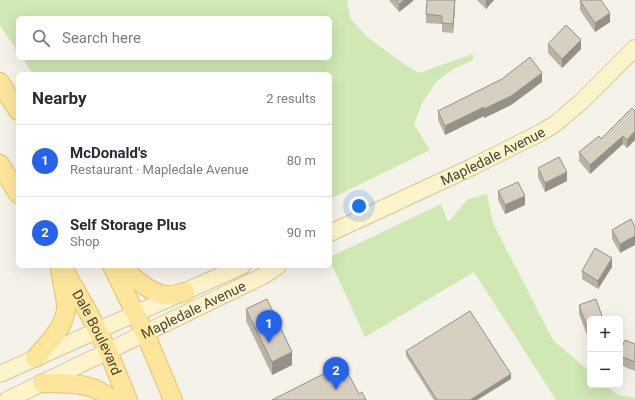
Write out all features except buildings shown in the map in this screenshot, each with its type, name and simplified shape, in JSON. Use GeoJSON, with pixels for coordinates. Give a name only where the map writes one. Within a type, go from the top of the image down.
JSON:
{"type":"FeatureCollection","features":[{"type":"Feature","properties":{"kind":"main road"},"geometry":{"type":"LineString","coordinates":[[0,82],[16,108]]}},
{"type":"Feature","properties":{"kind":"main road"},"geometry":{"type":"LineString","coordinates":[[0,164],[16,191]]}},
{"type":"Feature","properties":{"kind":"main road"},"geometry":{"type":"LineString","coordinates":[[35,358],[58,331],[65,315],[66,304],[61,268]]}},
{"type":"Feature","properties":{"kind":"main road","name":"Dale Boulevard"},"geometry":{"type":"LineString","coordinates":[[62,268],[98,330],[128,400]]}},
{"type":"Feature","properties":{"kind":"main road"},"geometry":{"type":"LineString","coordinates":[[113,268],[145,333],[173,400]]}},
{"type":"Feature","properties":{"kind":"main road"},"geometry":{"type":"LineString","coordinates":[[124,268],[144,286],[158,293],[169,295],[185,292]]}},
{"type":"Feature","properties":{"kind":"main road"},"geometry":{"type":"LineString","coordinates":[[42,383],[85,385],[109,396],[112,400]]}},
{"type":"Feature","properties":{"kind":"street","name":"Mapledale Avenue"},"geometry":{"type":"LineString","coordinates":[[332,233],[522,143],[555,124],[581,102],[635,48]]}},
{"type":"Feature","properties":{"kind":"street","name":"Mapledale Avenue"},"geometry":{"type":"LineString","coordinates":[[0,374],[238,268]]}},
{"type":"Feature","properties":{"kind":"street","name":"Mapledale Avenue"},"geometry":{"type":"LineString","coordinates":[[7,400],[263,276],[275,268]]}},
{"type":"Feature","properties":{"kind":"green space"},"geometry":{"type":"Polygon","coordinates":[[[0,0],[347,0],[350,18],[367,37],[419,73],[473,54],[473,60],[452,70],[437,81],[422,103],[414,124],[430,150],[332,198],[332,72],[32,72],[23,60],[332,60],[332,16],[16,16],[16,49],[0,25],[0,0]]]}},
{"type":"Feature","properties":{"kind":"green space"},"geometry":{"type":"Polygon","coordinates":[[[487,194],[493,223],[553,340],[587,369],[587,388],[609,388],[618,395],[635,398],[635,400],[556,400],[474,272],[365,337],[332,265],[332,256],[441,204],[448,222],[468,199],[487,194]]]}},
{"type":"Feature","properties":{"kind":"place","name":"McDonald's"},"geometry":{"type":"Point","coordinates":[269,343]}},
{"type":"Feature","properties":{"kind":"place","name":"Self Storage Plus"},"geometry":{"type":"Point","coordinates":[336,390]}}]}
